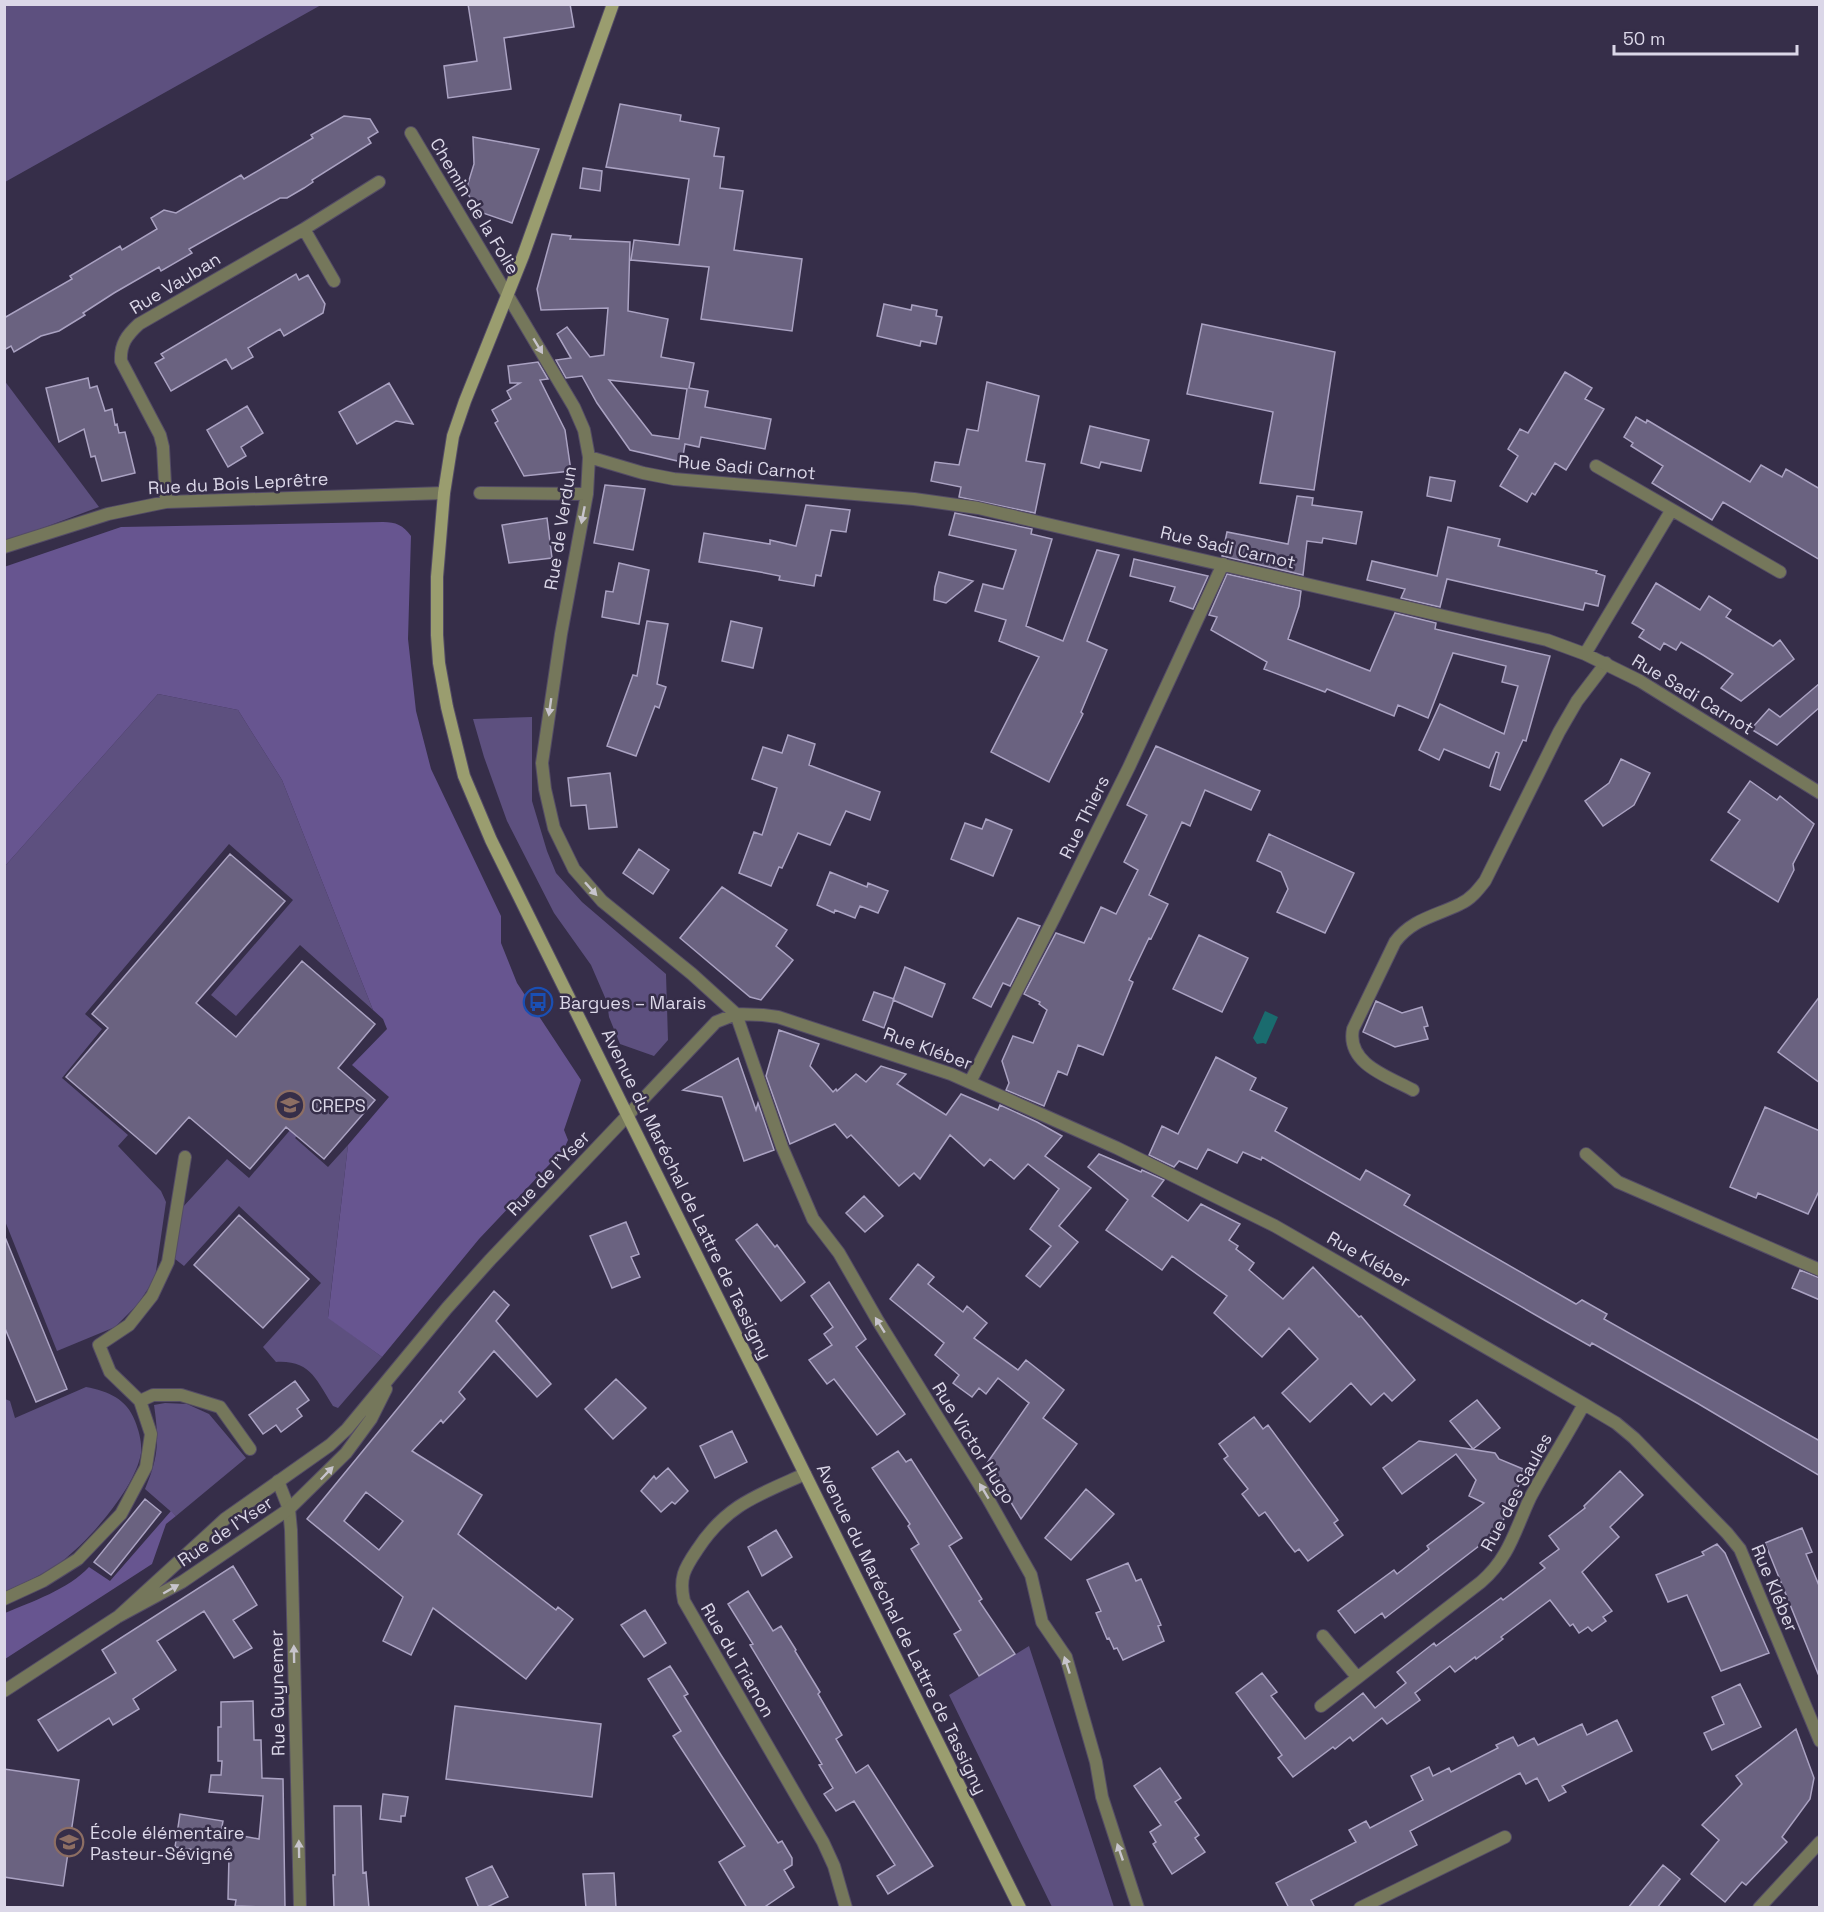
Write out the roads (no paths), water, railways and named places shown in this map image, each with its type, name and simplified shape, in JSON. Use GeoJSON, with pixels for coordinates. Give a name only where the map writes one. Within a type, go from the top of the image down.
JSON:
{"type":"FeatureCollection","features":[{"type":"Feature","properties":{"kind":"main road"},"geometry":{"type":"LineString","coordinates":[[508,296],[613,4]]}},
{"type":"Feature","properties":{"kind":"main road","name":"Avenue du Maréchal de Lattre de Tassigny"},"geometry":{"type":"LineString","coordinates":[[508,296],[453,436],[438,554],[437,635],[442,684],[464,776],[491,840],[1020,1908]]}},
{"type":"Feature","properties":{"kind":"street","name":"Chemin de la Folie"},"geometry":{"type":"LineString","coordinates":[[411,133],[508,296]]}},
{"type":"Feature","properties":{"kind":"street","name":"Rue Vauban"},"geometry":{"type":"LineString","coordinates":[[166,502],[163,447],[160,435],[122,361],[121,350],[124,341],[139,324],[304,229],[380,182]]}},
{"type":"Feature","properties":{"kind":"street"},"geometry":{"type":"LineString","coordinates":[[304,229],[334,281]]}},
{"type":"Feature","properties":{"kind":"street","name":"Rue de Verdun"},"geometry":{"type":"LineString","coordinates":[[508,296],[574,407],[584,430],[590,457],[542,763],[554,828],[574,869],[602,902],[692,974],[736,1014]]}},
{"type":"Feature","properties":{"kind":"street","name":"Rue Sadi Carnot"},"geometry":{"type":"LineString","coordinates":[[590,457],[643,473],[675,479],[952,503],[1547,640],[1606,663],[1640,681],[1820,793]]}},
{"type":"Feature","properties":{"kind":"street"},"geometry":{"type":"LineString","coordinates":[[1596,466],[1780,572]]}},
{"type":"Feature","properties":{"kind":"street","name":"Rue du Bois Leprêtre"},"geometry":{"type":"LineString","coordinates":[[4,547],[108,514],[166,502],[444,493]]}},
{"type":"Feature","properties":{"kind":"street"},"geometry":{"type":"LineString","coordinates":[[480,493],[586,494]]}},
{"type":"Feature","properties":{"kind":"street"},"geometry":{"type":"LineString","coordinates":[[1585,654],[1671,511]]}},
{"type":"Feature","properties":{"kind":"street","name":"Rue Thiers"},"geometry":{"type":"LineString","coordinates":[[970,1082],[1129,767],[1223,564]]}},
{"type":"Feature","properties":{"kind":"street"},"geometry":{"type":"LineString","coordinates":[[1413,1090],[1370,1068],[1362,1061],[1351,1037],[1353,1029],[1401,933],[1422,919],[1461,903],[1472,896],[1485,881],[1559,732],[1577,701],[1606,663]]}},
{"type":"Feature","properties":{"kind":"street","name":"Rue de l'Yser"},"geometry":{"type":"LineString","coordinates":[[119,1616],[225,1519],[330,1445],[353,1422],[490,1260],[709,1028],[716,1022],[736,1014]]}},
{"type":"Feature","properties":{"kind":"street","name":"Rue Kléber"},"geometry":{"type":"LineString","coordinates":[[736,1014],[763,1015],[792,1021],[934,1068],[1107,1143],[1275,1226],[1616,1423],[1634,1438],[1727,1533],[1740,1550],[1820,1741]]}},
{"type":"Feature","properties":{"kind":"street","name":"Rue Victor Hugo"},"geometry":{"type":"LineString","coordinates":[[736,1014],[782,1147],[813,1219],[839,1253],[878,1322],[987,1497],[1031,1575],[1042,1622],[1066,1658],[1096,1762],[1102,1797],[1138,1908]]}},
{"type":"Feature","properties":{"kind":"street"},"geometry":{"type":"LineString","coordinates":[[1586,1154],[1618,1182],[1820,1270]]}},
{"type":"Feature","properties":{"kind":"street"},"geometry":{"type":"LineString","coordinates":[[4,1599],[43,1581],[78,1559],[122,1514],[146,1467],[151,1434],[140,1401],[110,1372],[99,1345],[129,1325],[152,1296],[168,1262],[185,1157]]}},
{"type":"Feature","properties":{"kind":"street","name":"Rue de l'Yser"},"geometry":{"type":"LineString","coordinates":[[4,1691],[119,1616],[182,1582],[289,1509],[324,1476],[358,1437],[371,1419],[396,1370]]}},
{"type":"Feature","properties":{"kind":"street"},"geometry":{"type":"LineString","coordinates":[[140,1401],[153,1395],[181,1395],[220,1407],[250,1449]]}},
{"type":"Feature","properties":{"kind":"street","name":"Rue des Saules"},"geometry":{"type":"LineString","coordinates":[[1321,1706],[1481,1582],[1498,1566],[1505,1556],[1531,1497],[1584,1404]]}},
{"type":"Feature","properties":{"kind":"street","name":"Rue du Trianon"},"geometry":{"type":"LineString","coordinates":[[805,1474],[737,1506],[725,1515],[714,1526],[688,1564],[682,1576],[681,1588],[688,1609],[823,1842],[834,1866],[846,1908]]}},
{"type":"Feature","properties":{"kind":"street","name":"Rue Guynemer"},"geometry":{"type":"LineString","coordinates":[[278,1481],[289,1509],[300,1908]]}},
{"type":"Feature","properties":{"kind":"street"},"geometry":{"type":"LineString","coordinates":[[1323,1636],[1357,1677]]}},
{"type":"Feature","properties":{"kind":"street"},"geometry":{"type":"LineString","coordinates":[[1360,1908],[1504,1837]]}},
{"type":"Feature","properties":{"kind":"street"},"geometry":{"type":"LineString","coordinates":[[1759,1908],[1820,1842]]}},
{"type":"Feature","properties":{"kind":"place","name":"Bargues – Marais"},"geometry":{"type":"Point","coordinates":[538,1002]}},
{"type":"Feature","properties":{"kind":"place","name":"CREPS"},"geometry":{"type":"Point","coordinates":[290,1105]}},
{"type":"Feature","properties":{"kind":"place","name":"École élémentaire Pasteur-Sévigné"},"geometry":{"type":"Point","coordinates":[69,1842]}}]}
